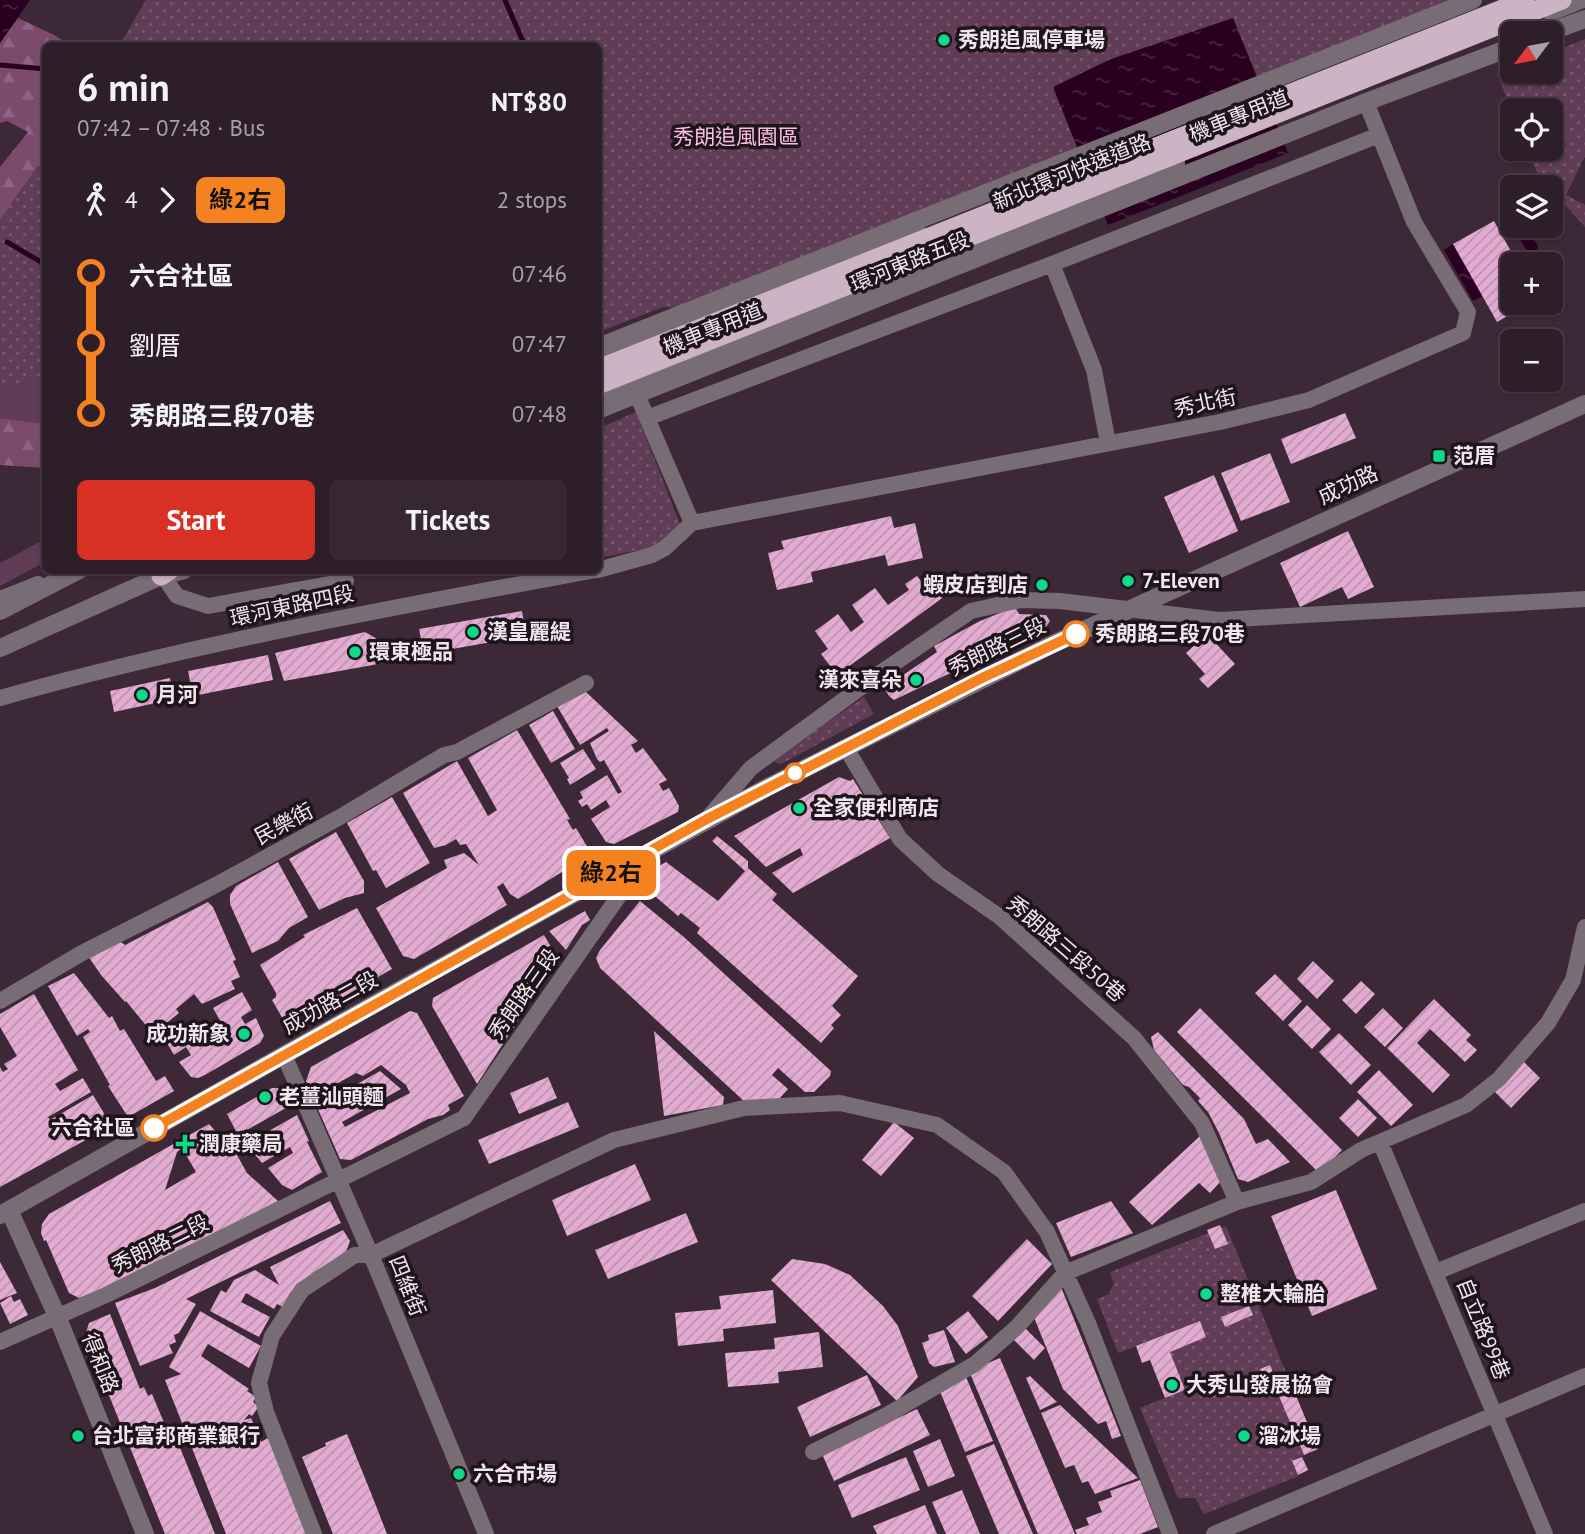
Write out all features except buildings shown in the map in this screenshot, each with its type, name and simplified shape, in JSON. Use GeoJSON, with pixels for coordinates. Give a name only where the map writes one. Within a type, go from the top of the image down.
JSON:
{"type":"FeatureCollection","features":[{"type":"Feature","properties":{"kind":"highway","name":"新北環河快速道路"},"geometry":{"type":"LineString","coordinates":[[602,380],[617,361],[1525,0]]}},
{"type":"Feature","properties":{"kind":"highway","name":"新北環河快速道路"},"geometry":{"type":"LineString","coordinates":[[617,361],[1562,0]]}},
{"type":"Feature","properties":{"kind":"street","name":"環河東路五段"},"geometry":{"type":"LineString","coordinates":[[617,361],[1473,0]]}},
{"type":"Feature","properties":{"kind":"street","name":"機車專用道"},"geometry":{"type":"LineString","coordinates":[[602,390],[617,361],[1503,0]]}},
{"type":"Feature","properties":{"kind":"street","name":"機車專用道"},"geometry":{"type":"LineString","coordinates":[[617,361],[1584,0]]}},
{"type":"Feature","properties":{"kind":"street"},"geometry":{"type":"LineString","coordinates":[[1563,27],[1585,19]]}},
{"type":"Feature","properties":{"kind":"street","name":"環河東路五段"},"geometry":{"type":"LineString","coordinates":[[617,361],[1366,103],[1500,52]]}},
{"type":"Feature","properties":{"kind":"street","name":"秀北街"},"geometry":{"type":"LineString","coordinates":[[692,523],[1220,422],[1309,400],[1463,333],[1468,312],[1414,222],[1366,103]]}},
{"type":"Feature","properties":{"kind":"street"},"geometry":{"type":"LineString","coordinates":[[647,418],[1052,264],[1379,135]]}},
{"type":"Feature","properties":{"kind":"street"},"geometry":{"type":"LineString","coordinates":[[1052,264],[1094,370],[1108,443]]}},
{"type":"Feature","properties":{"kind":"street"},"geometry":{"type":"LineString","coordinates":[[602,400],[617,361]]}},
{"type":"Feature","properties":{"kind":"street"},"geometry":{"type":"LineString","coordinates":[[617,361],[647,418],[692,523]]}},
{"type":"Feature","properties":{"kind":"street","name":"成功路"},"geometry":{"type":"LineString","coordinates":[[1131,609],[1585,404]]}},
{"type":"Feature","properties":{"kind":"street","name":"環河東路四段"},"geometry":{"type":"LineString","coordinates":[[602,569],[652,555],[665,548],[692,523]]}},
{"type":"Feature","properties":{"kind":"street"},"geometry":{"type":"LineString","coordinates":[[0,599],[63,574]]}},
{"type":"Feature","properties":{"kind":"street"},"geometry":{"type":"LineString","coordinates":[[0,611],[71,574]]}},
{"type":"Feature","properties":{"kind":"street"},"geometry":{"type":"LineString","coordinates":[[0,648],[162,574]]}},
{"type":"Feature","properties":{"kind":"street","name":"環河東路四段"},"geometry":{"type":"LineString","coordinates":[[167,574],[177,596],[208,606],[346,581]]}},
{"type":"Feature","properties":{"kind":"street","name":"環河東路四段"},"geometry":{"type":"LineString","coordinates":[[0,698],[193,650],[380,610],[575,574]]}},
{"type":"Feature","properties":{"kind":"street"},"geometry":{"type":"LineString","coordinates":[[707,819],[751,768],[883,671],[971,611],[1021,600],[1060,601],[1219,620],[1585,598]]}},
{"type":"Feature","properties":{"kind":"street","name":"秀朗路三段"},"geometry":{"type":"LineString","coordinates":[[337,1181],[464,1118],[621,893],[610,873],[707,819],[982,678],[1131,609]]}},
{"type":"Feature","properties":{"kind":"street","name":"民樂街"},"geometry":{"type":"LineString","coordinates":[[0,1001],[82,953],[214,886],[340,817],[444,755],[457,752],[586,683]]}},
{"type":"Feature","properties":{"kind":"street","name":"秀朗路三段50巷"},"geometry":{"type":"LineString","coordinates":[[846,748],[900,839],[938,874],[1000,916],[1134,1038],[1202,1123],[1237,1202]]}},
{"type":"Feature","properties":{"kind":"street","name":"成功路二段"},"geometry":{"type":"LineString","coordinates":[[4,1212],[610,873]]}},
{"type":"Feature","properties":{"kind":"street"},"geometry":{"type":"LineString","coordinates":[[813,1452],[933,1390],[975,1363],[1002,1341],[1065,1273],[1237,1202],[1311,1182],[1361,1150],[1466,1105],[1499,1079],[1548,1023],[1573,980],[1585,927]]}},
{"type":"Feature","properties":{"kind":"street","name":"四維街"},"geometry":{"type":"LineString","coordinates":[[285,1055],[486,1534]]}},
{"type":"Feature","properties":{"kind":"street"},"geometry":{"type":"LineString","coordinates":[[314,1534],[266,1412],[259,1384],[272,1336],[302,1290],[355,1255],[371,1255],[614,1140],[744,1108],[840,1103],[937,1125],[1004,1172],[1047,1232],[1088,1323],[1170,1534]]}},
{"type":"Feature","properties":{"kind":"street","name":"自立路99巷"},"geometry":{"type":"LineString","coordinates":[[1380,1142],[1545,1534]]}},
{"type":"Feature","properties":{"kind":"street","name":"秀朗路二段"},"geometry":{"type":"LineString","coordinates":[[0,1342],[106,1295],[337,1181]]}},
{"type":"Feature","properties":{"kind":"street"},"geometry":{"type":"LineString","coordinates":[[1436,1272],[1585,1211]]}},
{"type":"Feature","properties":{"kind":"street","name":"得和路"},"geometry":{"type":"LineString","coordinates":[[4,1212],[57,1316],[145,1534]]}},
{"type":"Feature","properties":{"kind":"street"},"geometry":{"type":"LineString","coordinates":[[1214,1534],[1585,1376]]}},
{"type":"Feature","properties":{"kind":"green space","name":"秀朗追風園區"},"geometry":{"type":"Polygon","coordinates":[[[146,0],[1455,0],[674,308],[663,307],[602,331],[602,42],[121,42],[146,0]]]}},
{"type":"Feature","properties":{"kind":"green space"},"geometry":{"type":"Polygon","coordinates":[[[18,18],[65,42],[42,42],[42,160],[0,220],[0,167],[28,132],[7,121],[0,123],[0,43],[18,18]]]}},
{"type":"Feature","properties":{"kind":"green space"},"geometry":{"type":"Polygon","coordinates":[[[1585,39],[1585,156],[1566,195],[1585,205],[1585,227],[1563,203],[1563,175],[1538,175],[1532,161],[1563,161],[1563,98],[1507,98],[1501,84],[1563,84],[1563,48],[1585,39]]]}},
{"type":"Feature","properties":{"kind":"green space"},"geometry":{"type":"Polygon","coordinates":[[[42,160],[42,375],[0,389],[0,220],[42,160]]]}},
{"type":"Feature","properties":{"kind":"green space"},"geometry":{"type":"Polygon","coordinates":[[[42,375],[42,424],[0,418],[0,389],[42,375]]]}},
{"type":"Feature","properties":{"kind":"green space"},"geometry":{"type":"Polygon","coordinates":[[[636,412],[680,524],[660,542],[648,548],[602,557],[602,427],[636,412]]]}},
{"type":"Feature","properties":{"kind":"green space"},"geometry":{"type":"Polygon","coordinates":[[[0,418],[42,424],[42,468],[0,465],[0,418]]]}},
{"type":"Feature","properties":{"kind":"green space"},"geometry":{"type":"Polygon","coordinates":[[[42,541],[42,564],[0,586],[0,563],[42,541]]]}},
{"type":"Feature","properties":{"kind":"green space"},"geometry":{"type":"Polygon","coordinates":[[[864,697],[874,714],[781,764],[774,762],[777,757],[864,697]]]}},
{"type":"Feature","properties":{"kind":"green space"},"geometry":{"type":"Polygon","coordinates":[[[1226,1226],[1304,1416],[1290,1422],[1304,1455],[1292,1461],[1299,1476],[1204,1514],[1195,1498],[1178,1498],[1140,1408],[1185,1390],[1163,1336],[1118,1353],[1097,1299],[1109,1294],[1114,1283],[1110,1272],[1226,1226]]]}},
{"type":"Feature","properties":{"kind":"water"},"geometry":{"type":"Polygon","coordinates":[[[0,0],[30,0],[0,43],[0,0]]]}},
{"type":"Feature","properties":{"kind":"water"},"geometry":{"type":"Polygon","coordinates":[[[1233,18],[1288,153],[1108,225],[1053,87],[1111,59],[1233,18]]]}},
{"type":"Feature","properties":{"kind":"water"},"geometry":{"type":"Polygon","coordinates":[[[1519,238],[1533,238],[1538,246],[1537,252],[1528,252],[1519,238]]]}},
{"type":"Feature","properties":{"kind":"water"},"geometry":{"type":"Polygon","coordinates":[[[1453,244],[1483,296],[1473,301],[1444,250],[1453,244]]]}},
{"type":"Feature","properties":{"kind":"waterway"},"geometry":{"type":"LineString","coordinates":[[505,0],[523,42]]}},
{"type":"Feature","properties":{"kind":"waterway"},"geometry":{"type":"LineString","coordinates":[[0,65],[42,69]]}},
{"type":"Feature","properties":{"kind":"waterway"},"geometry":{"type":"LineString","coordinates":[[7,242],[42,263]]}},
{"type":"Feature","properties":{"kind":"bus line","name":"綠2右"},"geometry":{"type":"LineString","coordinates":[[154,1128],[707,819],[982,678],[1076,634]]}},
{"type":"Feature","properties":{"kind":"place","name":"秀朗追風停車場"},"geometry":{"type":"Point","coordinates":[944,40]}},
{"type":"Feature","properties":{"kind":"place","name":"范厝"},"geometry":{"type":"Point","coordinates":[1439,456]}},
{"type":"Feature","properties":{"kind":"place","name":"7-Eleven"},"geometry":{"type":"Point","coordinates":[1128,581]}},
{"type":"Feature","properties":{"kind":"place","name":"蝦皮店到店"},"geometry":{"type":"Point","coordinates":[1042,585]}},
{"type":"Feature","properties":{"kind":"place","name":"漢皇麗緹"},"geometry":{"type":"Point","coordinates":[473,632]}},
{"type":"Feature","properties":{"kind":"place","name":"秀朗路三段70巷"},"geometry":{"type":"Point","coordinates":[1076,634]}},
{"type":"Feature","properties":{"kind":"place","name":"環東極品"},"geometry":{"type":"Point","coordinates":[355,652]}},
{"type":"Feature","properties":{"kind":"place","name":"漢來喜朵"},"geometry":{"type":"Point","coordinates":[916,680]}},
{"type":"Feature","properties":{"kind":"place","name":"月河"},"geometry":{"type":"Point","coordinates":[142,695]}},
{"type":"Feature","properties":{"kind":"place","name":"全家便利商店"},"geometry":{"type":"Point","coordinates":[799,808]}},
{"type":"Feature","properties":{"kind":"place","name":"成功新象"},"geometry":{"type":"Point","coordinates":[244,1034]}},
{"type":"Feature","properties":{"kind":"place","name":"老薑汕頭麵"},"geometry":{"type":"Point","coordinates":[265,1097]}},
{"type":"Feature","properties":{"kind":"place","name":"六合社區"},"geometry":{"type":"Point","coordinates":[154,1128]}},
{"type":"Feature","properties":{"kind":"place","name":"潤康藥局"},"geometry":{"type":"Point","coordinates":[185,1144]}},
{"type":"Feature","properties":{"kind":"place","name":"整椎大輪胎"},"geometry":{"type":"Point","coordinates":[1206,1294]}},
{"type":"Feature","properties":{"kind":"place","name":"大秀山發展協會"},"geometry":{"type":"Point","coordinates":[1172,1385]}},
{"type":"Feature","properties":{"kind":"place","name":"台北富邦商業銀行"},"geometry":{"type":"Point","coordinates":[78,1436]}},
{"type":"Feature","properties":{"kind":"place","name":"溜冰場"},"geometry":{"type":"Point","coordinates":[1244,1436]}},
{"type":"Feature","properties":{"kind":"place","name":"六合市場"},"geometry":{"type":"Point","coordinates":[459,1474]}}]}
